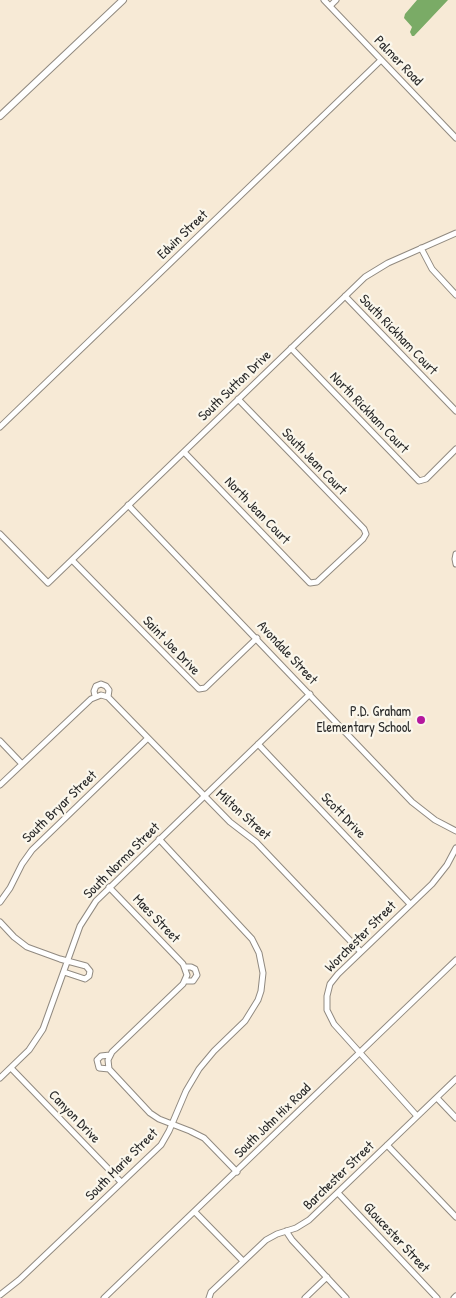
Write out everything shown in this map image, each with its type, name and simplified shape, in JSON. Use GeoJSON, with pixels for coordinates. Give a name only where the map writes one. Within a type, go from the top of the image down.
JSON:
{"type":"FeatureCollection","features":[{"type":"Feature","properties":{"kind":"main road"},"geometry":{"type":"LineString","coordinates":[[0,116],[122,0]]}},
{"type":"Feature","properties":{"kind":"street","name":"Palmer Road"},"geometry":{"type":"LineString","coordinates":[[324,0],[456,138]]}},
{"type":"Feature","properties":{"kind":"street"},"geometry":{"type":"LineString","coordinates":[[330,6],[336,0]]}},
{"type":"Feature","properties":{"kind":"street","name":"Edwin Street"},"geometry":{"type":"LineString","coordinates":[[0,427],[381,60]]}},
{"type":"Feature","properties":{"kind":"street","name":"South Sutton Drive"},"geometry":{"type":"LineString","coordinates":[[0,534],[48,583],[372,272],[456,233]]}},
{"type":"Feature","properties":{"kind":"street"},"geometry":{"type":"LineString","coordinates":[[421,248],[432,269],[456,295]]}},
{"type":"Feature","properties":{"kind":"street","name":"South Rickham Court"},"geometry":{"type":"LineString","coordinates":[[345,296],[456,411]]}},
{"type":"Feature","properties":{"kind":"street","name":"North Rickham Court"},"geometry":{"type":"LineString","coordinates":[[291,348],[416,479],[424,480],[456,449]]}},
{"type":"Feature","properties":{"kind":"street","name":"South Jean Court"},"geometry":{"type":"LineString","coordinates":[[238,399],[364,529],[366,534],[359,542],[315,583]]}},
{"type":"Feature","properties":{"kind":"street","name":"North Jean Court"},"geometry":{"type":"LineString","coordinates":[[184,452],[308,581],[315,583]]}},
{"type":"Feature","properties":{"kind":"street","name":"Avondale Street"},"geometry":{"type":"LineString","coordinates":[[128,505],[418,808],[456,831]]}},
{"type":"Feature","properties":{"kind":"street","name":"Saint Joe Drive"},"geometry":{"type":"LineString","coordinates":[[72,560],[199,689],[206,688],[257,638]]}},
{"type":"Feature","properties":{"kind":"street","name":"Milton Street"},"geometry":{"type":"LineString","coordinates":[[108,697],[109,690],[106,686],[101,684],[96,686],[94,690],[98,696],[108,697],[230,822],[256,842],[360,952]]}},
{"type":"Feature","properties":{"kind":"street","name":"South Norma Street"},"geometry":{"type":"LineString","coordinates":[[0,1078],[29,1050],[40,1036],[48,1019],[82,922],[96,901],[310,694]]}},
{"type":"Feature","properties":{"kind":"street"},"geometry":{"type":"LineString","coordinates":[[0,785],[98,696]]}},
{"type":"Feature","properties":{"kind":"street","name":"South Bryar Street"},"geometry":{"type":"LineString","coordinates":[[0,902],[32,850],[148,738]]}},
{"type":"Feature","properties":{"kind":"street"},"geometry":{"type":"LineString","coordinates":[[0,741],[22,764]]}},
{"type":"Feature","properties":{"kind":"street","name":"Scott Drive"},"geometry":{"type":"LineString","coordinates":[[258,744],[410,904]]}},
{"type":"Feature","properties":{"kind":"street","name":"South Marie Street"},"geometry":{"type":"LineString","coordinates":[[0,1295],[19,1280],[161,1145],[186,1090],[199,1069],[214,1050],[245,1021],[254,1009],[261,991],[263,973],[259,953],[249,934],[159,839]]}},
{"type":"Feature","properties":{"kind":"street","name":"Worchester Street"},"geometry":{"type":"LineString","coordinates":[[417,1116],[334,1024],[326,1005],[328,991],[333,979],[438,878],[456,848]]}},
{"type":"Feature","properties":{"kind":"street","name":"Maes Street"},"geometry":{"type":"LineString","coordinates":[[109,887],[185,967],[195,969],[197,975],[193,981],[186,981],[110,1055],[101,1056],[97,1060],[99,1068],[109,1069],[150,1113],[204,1138],[237,1172]]}},
{"type":"Feature","properties":{"kind":"street"},"geometry":{"type":"LineString","coordinates":[[0,922],[27,947],[86,966],[90,970],[87,978],[83,979],[64,972]]}},
{"type":"Feature","properties":{"kind":"street","name":"South John Hix Road"},"geometry":{"type":"LineString","coordinates":[[104,1298],[196,1212],[456,960]]}},
{"type":"Feature","properties":{"kind":"street"},"geometry":{"type":"LineString","coordinates":[[185,967],[186,981]]}},
{"type":"Feature","properties":{"kind":"street"},"geometry":{"type":"LineString","coordinates":[[109,1069],[107,1063],[110,1055]]}},
{"type":"Feature","properties":{"kind":"street","name":"Canyon Drive"},"geometry":{"type":"LineString","coordinates":[[11,1068],[121,1182]]}},
{"type":"Feature","properties":{"kind":"street","name":"Barchester Street"},"geometry":{"type":"LineString","coordinates":[[209,1298],[211,1292],[266,1240],[309,1220],[456,1079]]}},
{"type":"Feature","properties":{"kind":"street"},"geometry":{"type":"LineString","coordinates":[[437,1098],[456,1118]]}},
{"type":"Feature","properties":{"kind":"street"},"geometry":{"type":"LineString","coordinates":[[387,1145],[456,1218]]}},
{"type":"Feature","properties":{"kind":"street","name":"Gloucester Street"},"geometry":{"type":"LineString","coordinates":[[338,1193],[438,1298]]}},
{"type":"Feature","properties":{"kind":"street"},"geometry":{"type":"LineString","coordinates":[[196,1212],[244,1261]]}},
{"type":"Feature","properties":{"kind":"street"},"geometry":{"type":"LineString","coordinates":[[286,1231],[292,1240],[346,1298]]}},
{"type":"Feature","properties":{"kind":"street"},"geometry":{"type":"LineString","coordinates":[[305,1298],[327,1277]]}},
{"type":"Feature","properties":{"kind":"green space"},"geometry":{"type":"Polygon","coordinates":[[[417,0],[448,0],[412,36],[410,32],[412,27],[404,18],[405,14],[417,0]]]}},
{"type":"Feature","properties":{"kind":"place","name":"P.D. Graham Elementary School"},"geometry":{"type":"Point","coordinates":[421,720]}}]}
